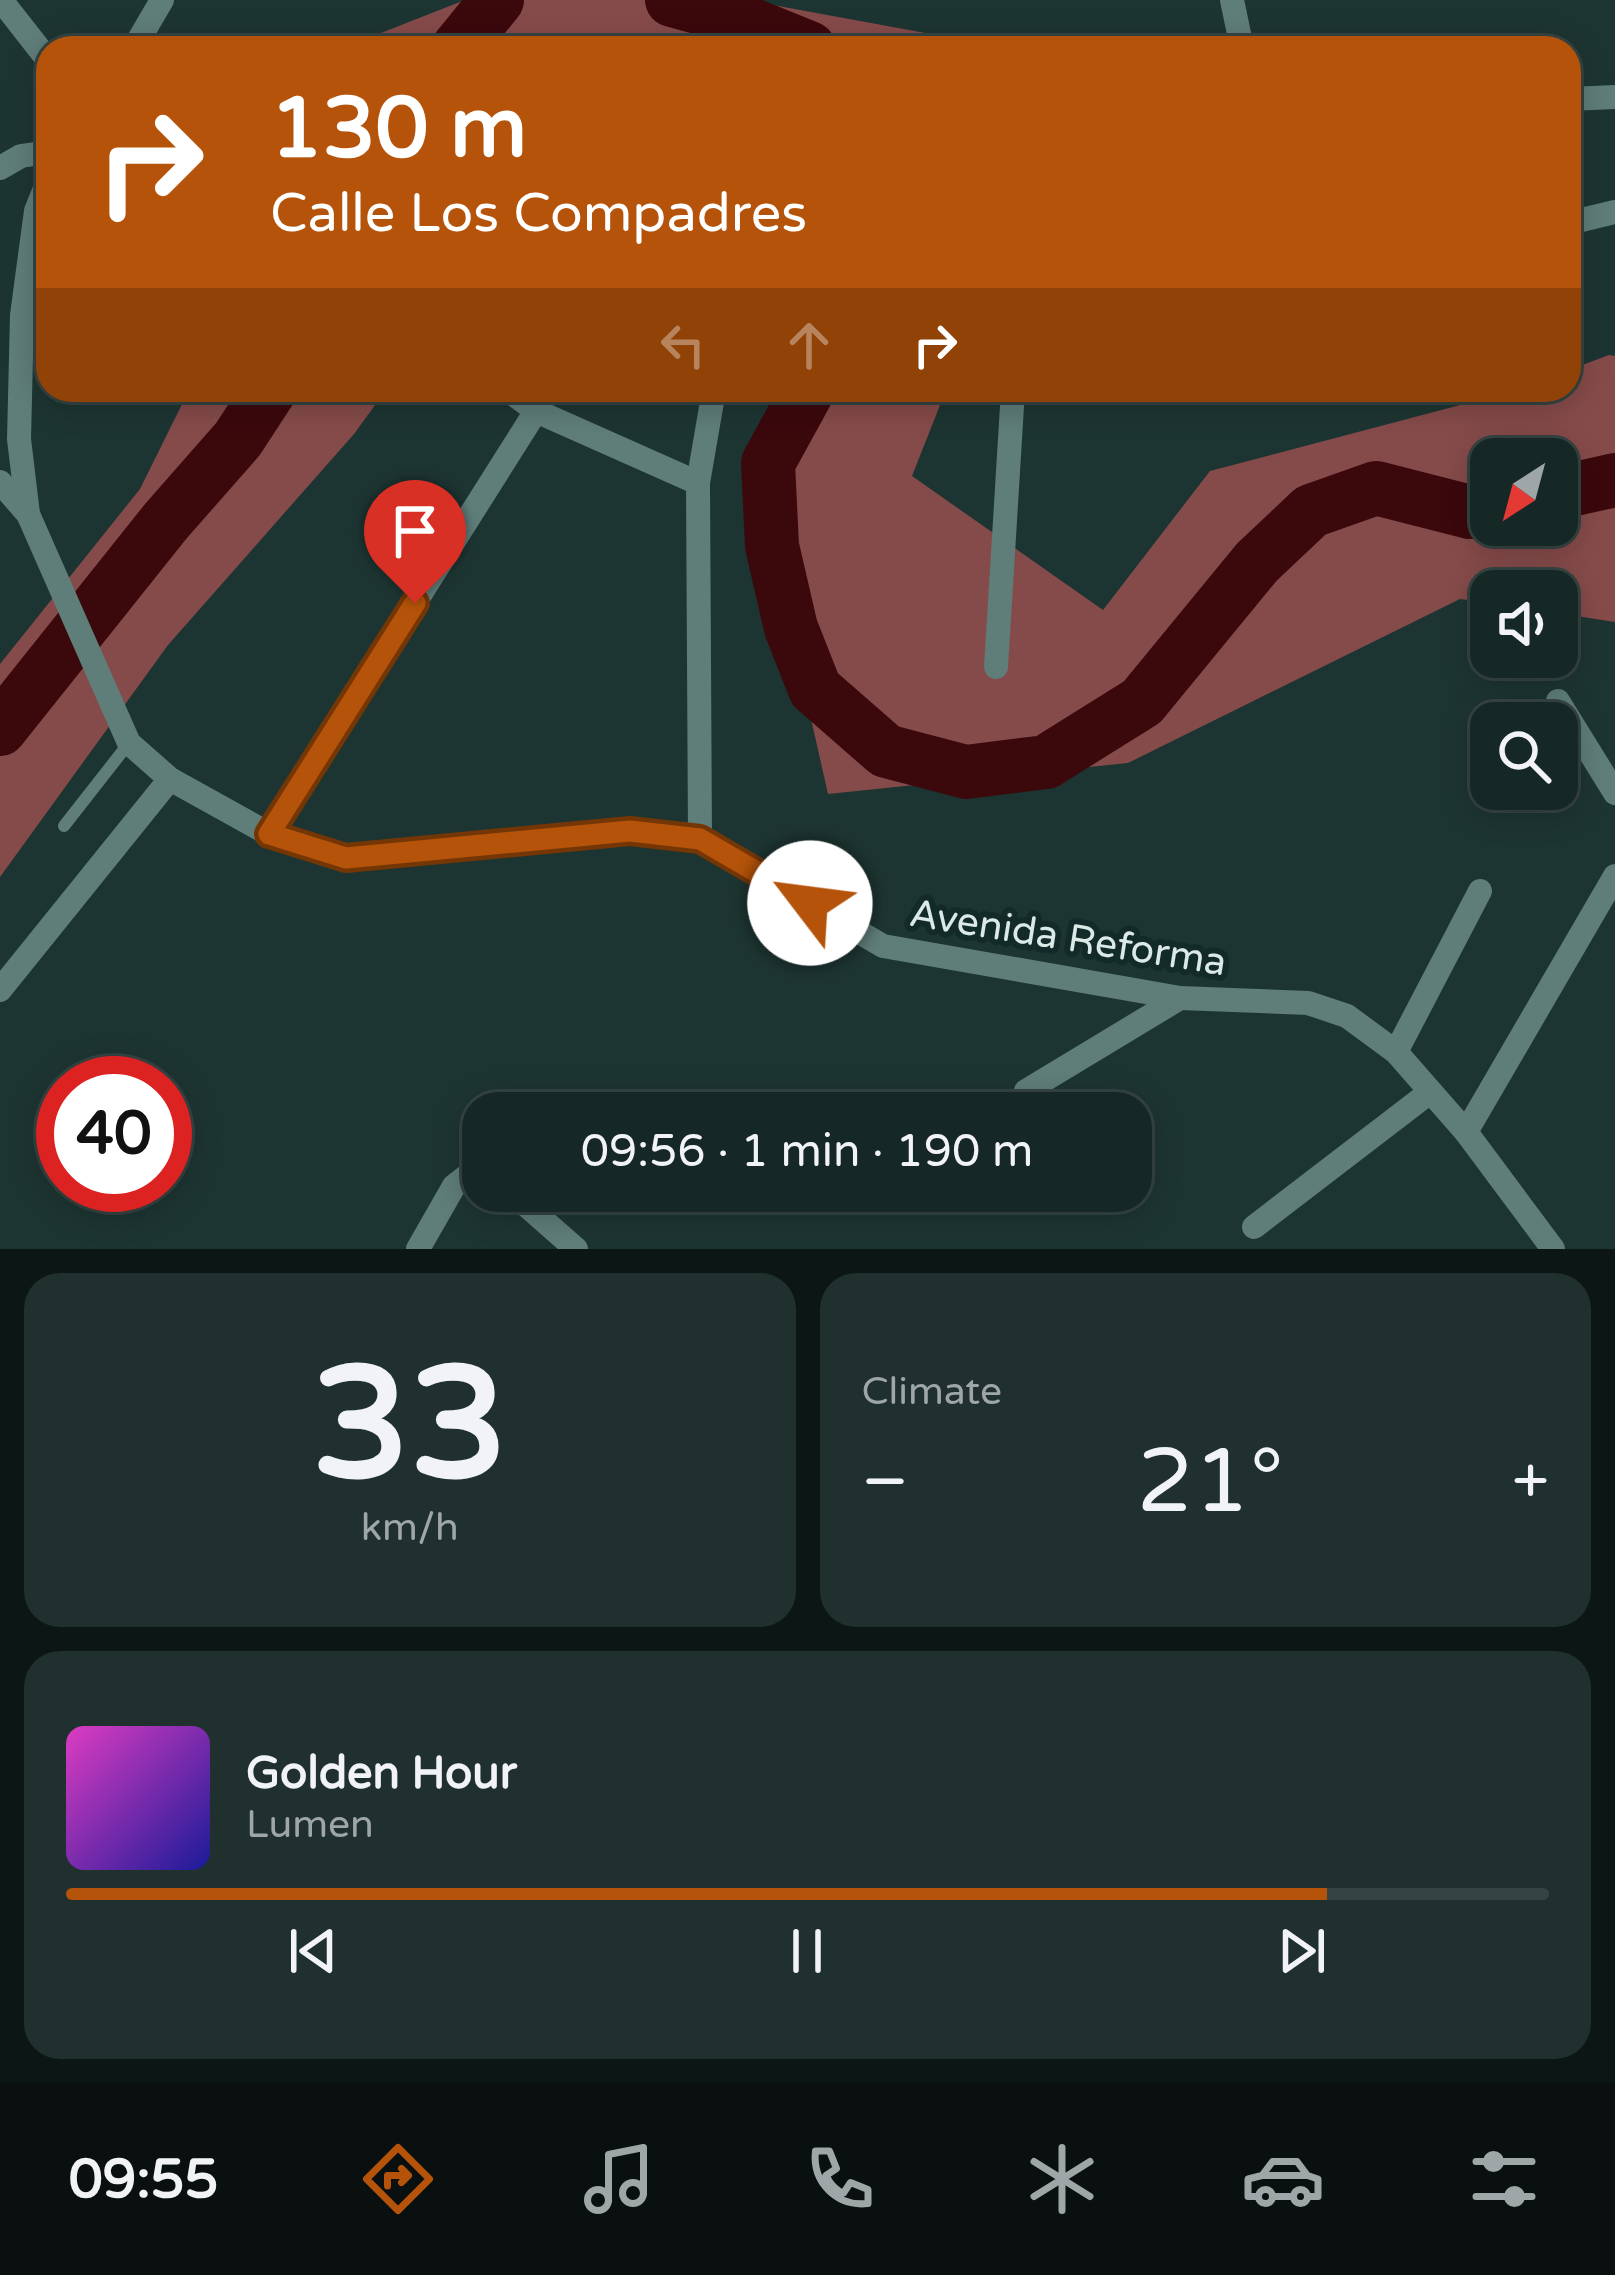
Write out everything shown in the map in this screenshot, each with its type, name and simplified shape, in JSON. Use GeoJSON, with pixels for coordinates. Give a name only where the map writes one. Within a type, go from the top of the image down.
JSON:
{"type":"FeatureCollection","features":[{"type":"Feature","properties":{"kind":"street"},"geometry":{"type":"LineString","coordinates":[[1,0],[36,45]]}},
{"type":"Feature","properties":{"kind":"street"},"geometry":{"type":"LineString","coordinates":[[144,36],[162,0]]}},
{"type":"Feature","properties":{"kind":"street"},"geometry":{"type":"LineString","coordinates":[[1232,0],[1240,36]]}},
{"type":"Feature","properties":{"kind":"street"},"geometry":{"type":"LineString","coordinates":[[1581,99],[1615,97]]}},
{"type":"Feature","properties":{"kind":"street"},"geometry":{"type":"LineString","coordinates":[[0,168],[21,155],[36,153]]}},
{"type":"Feature","properties":{"kind":"street"},"geometry":{"type":"LineString","coordinates":[[28,514],[19,439],[22,315],[36,212]]}},
{"type":"Feature","properties":{"kind":"street"},"geometry":{"type":"LineString","coordinates":[[1581,220],[1615,212]]}},
{"type":"Feature","properties":{"kind":"street"},"geometry":{"type":"LineString","coordinates":[[524,402],[698,483]]}},
{"type":"Feature","properties":{"kind":"street"},"geometry":{"type":"LineString","coordinates":[[700,839],[698,483],[711,402]]}},
{"type":"Feature","properties":{"kind":"street"},"geometry":{"type":"LineString","coordinates":[[996,667],[1012,402]]}},
{"type":"Feature","properties":{"kind":"street"},"geometry":{"type":"LineString","coordinates":[[269,834],[536,411]]}},
{"type":"Feature","properties":{"kind":"street"},"geometry":{"type":"LineString","coordinates":[[0,482],[28,514]]}},
{"type":"Feature","properties":{"kind":"street","name":"Avenida Reforma"},"geometry":{"type":"LineString","coordinates":[[28,514],[129,743],[170,779],[269,834],[346,858],[630,831],[700,839],[883,946],[1180,998],[1308,1003],[1347,1016],[1396,1052],[1466,1132],[1553,1249]]}},
{"type":"Feature","properties":{"kind":"street"},"geometry":{"type":"LineString","coordinates":[[1558,701],[1615,793]]}},
{"type":"Feature","properties":{"kind":"street"},"geometry":{"type":"LineString","coordinates":[[0,990],[170,779]]}},
{"type":"Feature","properties":{"kind":"street"},"geometry":{"type":"LineString","coordinates":[[1466,1132],[1615,876]]}},
{"type":"Feature","properties":{"kind":"street"},"geometry":{"type":"LineString","coordinates":[[1396,1052],[1480,891]]}},
{"type":"Feature","properties":{"kind":"street"},"geometry":{"type":"LineString","coordinates":[[1026,1091],[1180,998]]}},
{"type":"Feature","properties":{"kind":"street"},"geometry":{"type":"LineString","coordinates":[[1253,1227],[1430,1092]]}},
{"type":"Feature","properties":{"kind":"street"},"geometry":{"type":"LineString","coordinates":[[418,1249],[462,1180]]}},
{"type":"Feature","properties":{"kind":"street"},"geometry":{"type":"LineString","coordinates":[[534,1212],[576,1249]]}},
{"type":"Feature","properties":{"kind":"lane"},"geometry":{"type":"LineString","coordinates":[[64,826],[129,743]]}},
{"type":"Feature","properties":{"kind":"shaded area"},"geometry":{"type":"Polygon","coordinates":[[[465,0],[745,0],[942,36],[373,36],[465,0]]]}},
{"type":"Feature","properties":{"kind":"shaded area"},"geometry":{"type":"Polygon","coordinates":[[[1615,356],[1615,622],[1578,616],[1578,570],[1470,570],[1470,600],[1460,599],[1128,763],[828,794],[772,546],[804,402],[941,402],[912,476],[1103,610],[1210,471],[1472,402],[1581,402],[1581,366],[1615,356]]]}},
{"type":"Feature","properties":{"kind":"shaded area"},"geometry":{"type":"Polygon","coordinates":[[[183,402],[377,402],[168,645],[0,877],[0,664],[140,489],[183,402]]]}},
{"type":"Feature","properties":{"kind":"waterway"},"geometry":{"type":"LineString","coordinates":[[468,36],[497,0]]}},
{"type":"Feature","properties":{"kind":"waterway"},"geometry":{"type":"LineString","coordinates":[[672,0],[779,36]]}},
{"type":"Feature","properties":{"kind":"waterway"},"geometry":{"type":"LineString","coordinates":[[0,729],[166,521],[238,439],[262,402]]}},
{"type":"Feature","properties":{"kind":"waterway"},"geometry":{"type":"LineString","coordinates":[[801,402],[768,463],[772,546],[791,628],[815,689],[886,751],[966,772],[1046,762],[1142,702],[1257,562],[1311,511],[1376,488],[1470,512]]}},
{"type":"Feature","properties":{"kind":"waterway"},"geometry":{"type":"LineString","coordinates":[[1578,488],[1615,480]]}},
{"type":"Feature","properties":{"kind":"route"},"geometry":{"type":"LineString","coordinates":[[415,603],[269,834],[346,858],[630,831],[700,839],[810,903]]}}]}
